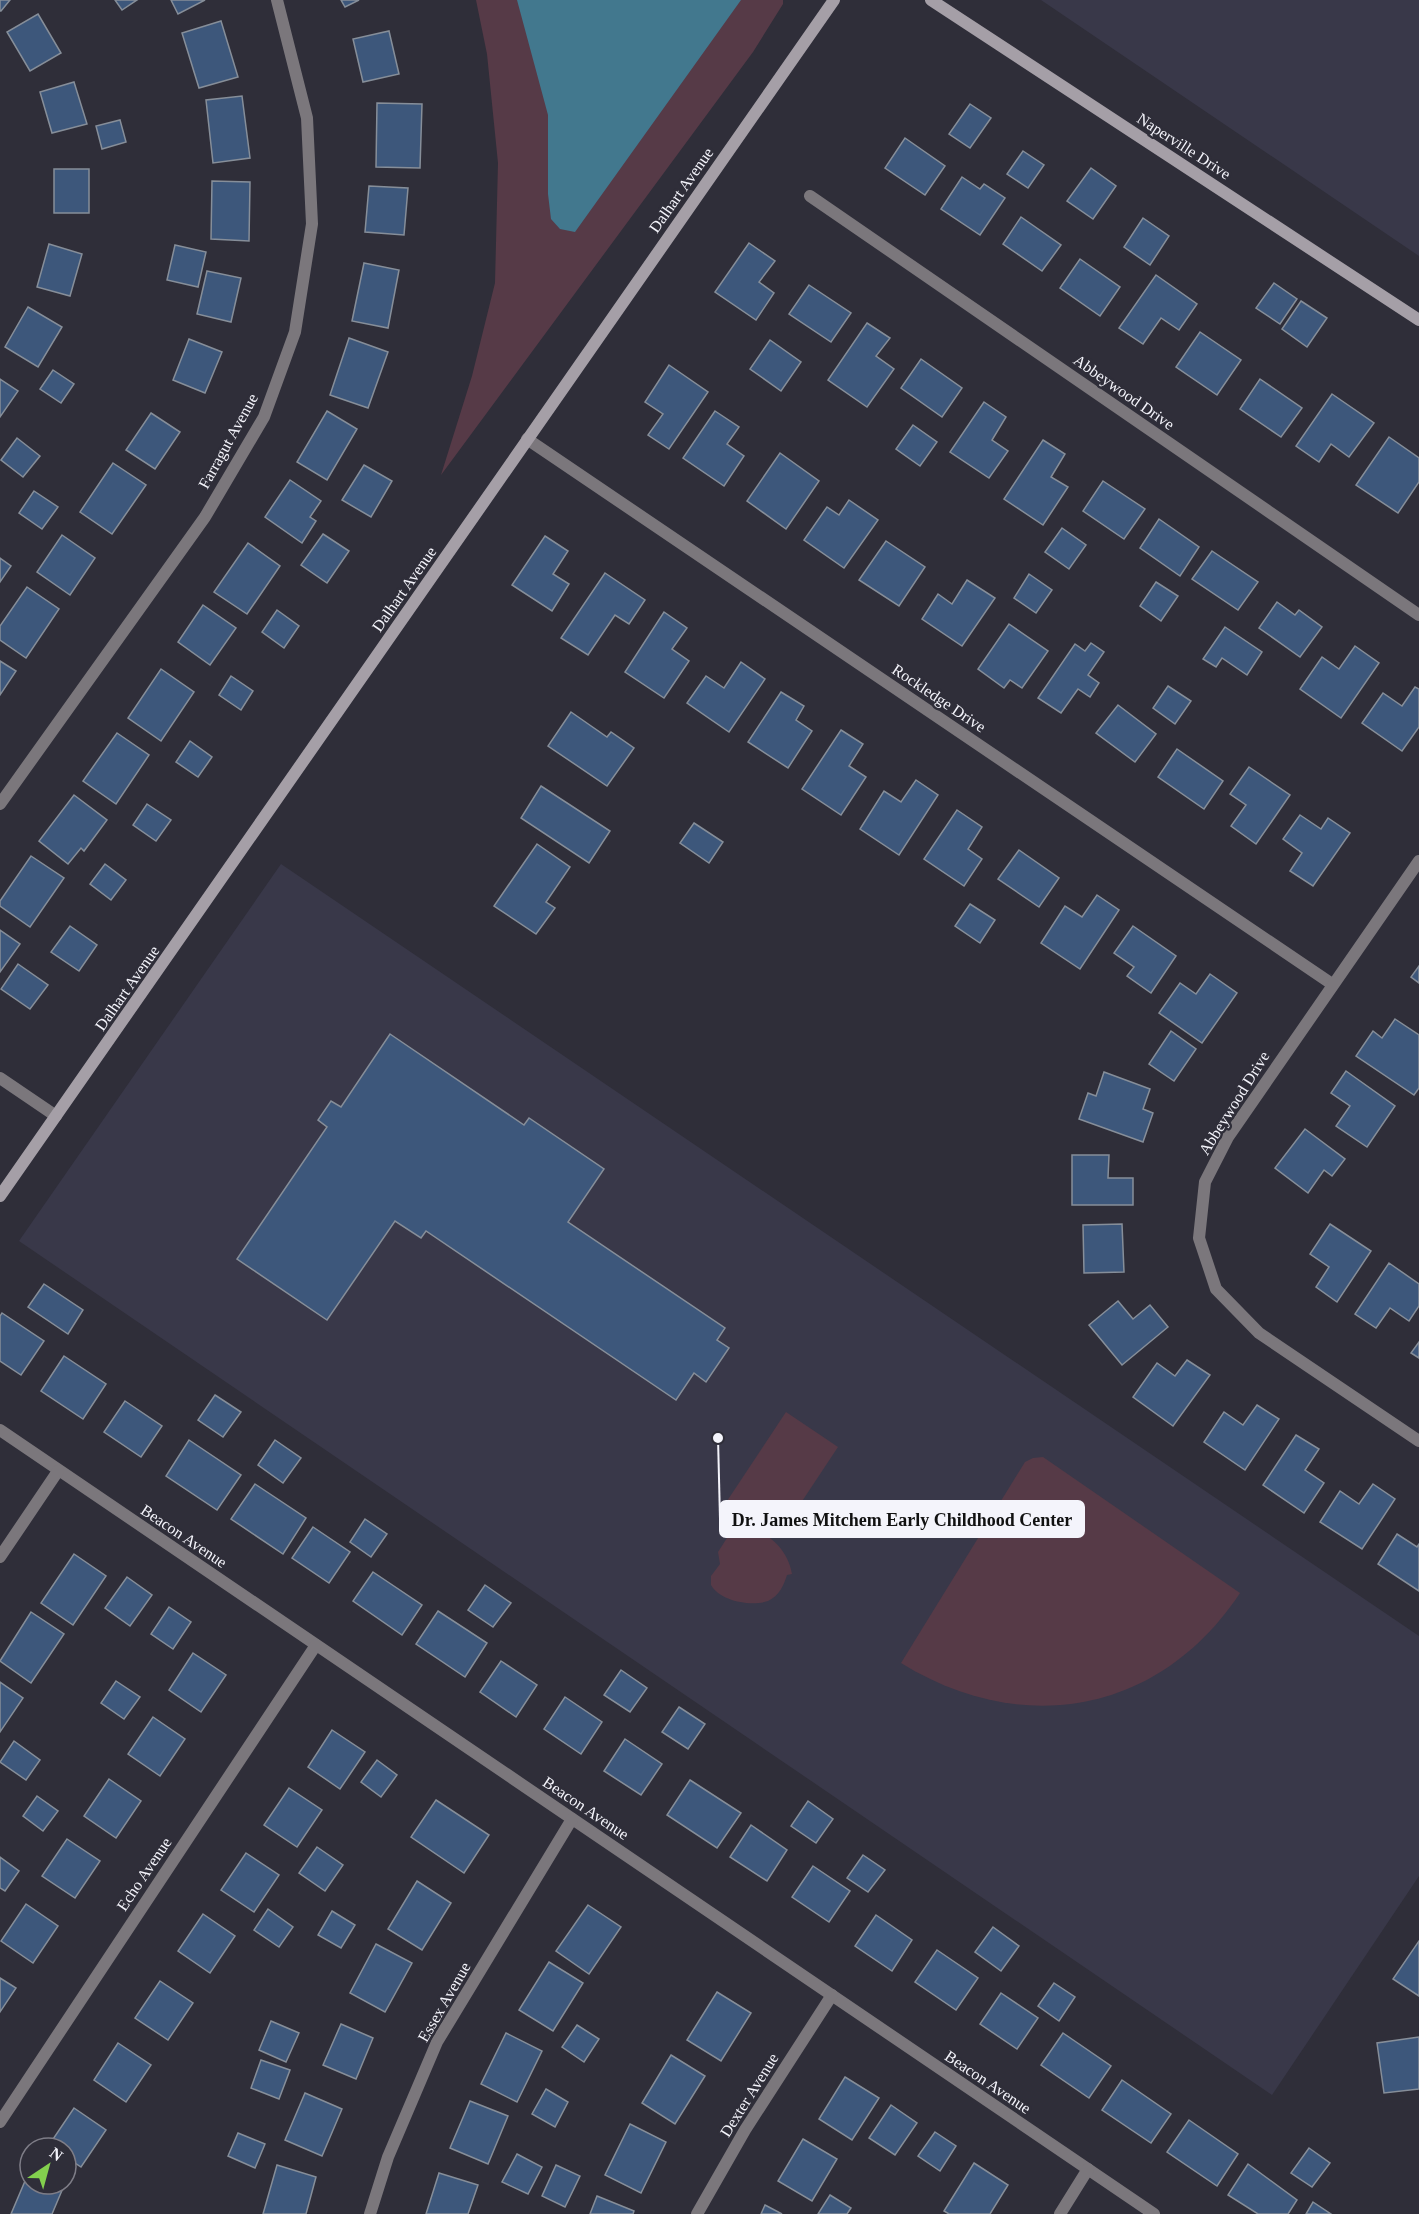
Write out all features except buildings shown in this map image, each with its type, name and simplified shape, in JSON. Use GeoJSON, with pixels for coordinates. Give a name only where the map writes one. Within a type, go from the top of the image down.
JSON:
{"type":"FeatureCollection","features":[{"type":"Feature","properties":{"kind":"main road","name":"Dalhart Avenue"},"geometry":{"type":"LineString","coordinates":[[0,1196],[226,876],[527,439],[834,0]]}},
{"type":"Feature","properties":{"kind":"main road","name":"Naperville Drive"},"geometry":{"type":"LineString","coordinates":[[932,0],[1419,320]]}},
{"type":"Feature","properties":{"kind":"street","name":"Farragut Avenue"},"geometry":{"type":"LineString","coordinates":[[0,804],[205,517],[264,417],[295,332],[312,224],[307,118],[277,0]]}},
{"type":"Feature","properties":{"kind":"street","name":"Abbeywood Drive"},"geometry":{"type":"LineString","coordinates":[[810,196],[1419,615]]}},
{"type":"Feature","properties":{"kind":"street","name":"Rockledge Drive"},"geometry":{"type":"LineString","coordinates":[[527,439],[1332,984]]}},
{"type":"Feature","properties":{"kind":"street","name":"Abbeywood Drive"},"geometry":{"type":"LineString","coordinates":[[1419,861],[1228,1137],[1205,1182],[1199,1238],[1216,1288],[1259,1333],[1419,1441]]}},
{"type":"Feature","properties":{"kind":"street"},"geometry":{"type":"LineString","coordinates":[[0,1078],[56,1116]]}},
{"type":"Feature","properties":{"kind":"street","name":"Beacon Avenue"},"geometry":{"type":"LineString","coordinates":[[0,1430],[1154,2214]]}},
{"type":"Feature","properties":{"kind":"street"},"geometry":{"type":"LineString","coordinates":[[0,1557],[58,1471]]}},
{"type":"Feature","properties":{"kind":"street","name":"Echo Avenue"},"geometry":{"type":"LineString","coordinates":[[0,2122],[316,1645]]}},
{"type":"Feature","properties":{"kind":"street","name":"Essex Avenue"},"geometry":{"type":"LineString","coordinates":[[370,2214],[388,2157],[437,2042],[572,1818]]}},
{"type":"Feature","properties":{"kind":"street","name":"Dexter Avenue"},"geometry":{"type":"LineString","coordinates":[[697,2214],[745,2130],[832,1995]]}},
{"type":"Feature","properties":{"kind":"street"},"geometry":{"type":"LineString","coordinates":[[1059,2214],[1088,2169]]}},
{"type":"Feature","properties":{"kind":"shaded area"},"geometry":{"type":"Polygon","coordinates":[[[476,0],[783,0],[783,4],[753,52],[441,475],[472,376],[495,283],[498,163],[487,54],[476,0]]]}},
{"type":"Feature","properties":{"kind":"shaded area"},"geometry":{"type":"Polygon","coordinates":[[[1041,0],[1419,0],[1419,256],[1041,0]]]}},
{"type":"Feature","properties":{"kind":"shaded area"},"geometry":{"type":"Polygon","coordinates":[[[281,864],[1419,1636],[1419,1876],[1272,2095],[19,1241],[281,864]]]}},
{"type":"Feature","properties":{"kind":"shaded area"},"geometry":{"type":"Polygon","coordinates":[[[786,1412],[838,1447],[779,1536],[727,1501],[786,1412]]]}},
{"type":"Feature","properties":{"kind":"shaded area"},"geometry":{"type":"Polygon","coordinates":[[[1043,1457],[1240,1593],[1207,1634],[1170,1666],[1129,1688],[1086,1702],[1040,1706],[994,1701],[947,1686],[901,1663],[1025,1462],[1043,1457]]]}},
{"type":"Feature","properties":{"kind":"shaded area"},"geometry":{"type":"Polygon","coordinates":[[[749,1530],[765,1535],[778,1545],[787,1559],[792,1574],[787,1575],[783,1586],[775,1596],[761,1603],[745,1603],[729,1599],[715,1591],[711,1585],[711,1576],[720,1564],[718,1552],[727,1538],[738,1538],[749,1530]]]}},
{"type":"Feature","properties":{"kind":"water"},"geometry":{"type":"Polygon","coordinates":[[[517,0],[741,0],[575,232],[560,229],[551,219],[548,194],[548,115],[517,0]]]}},
{"type":"Feature","properties":{"kind":"place","name":"Dr. James Mitchem Early Childhood Center"},"geometry":{"type":"Point","coordinates":[718,1438]}}]}
